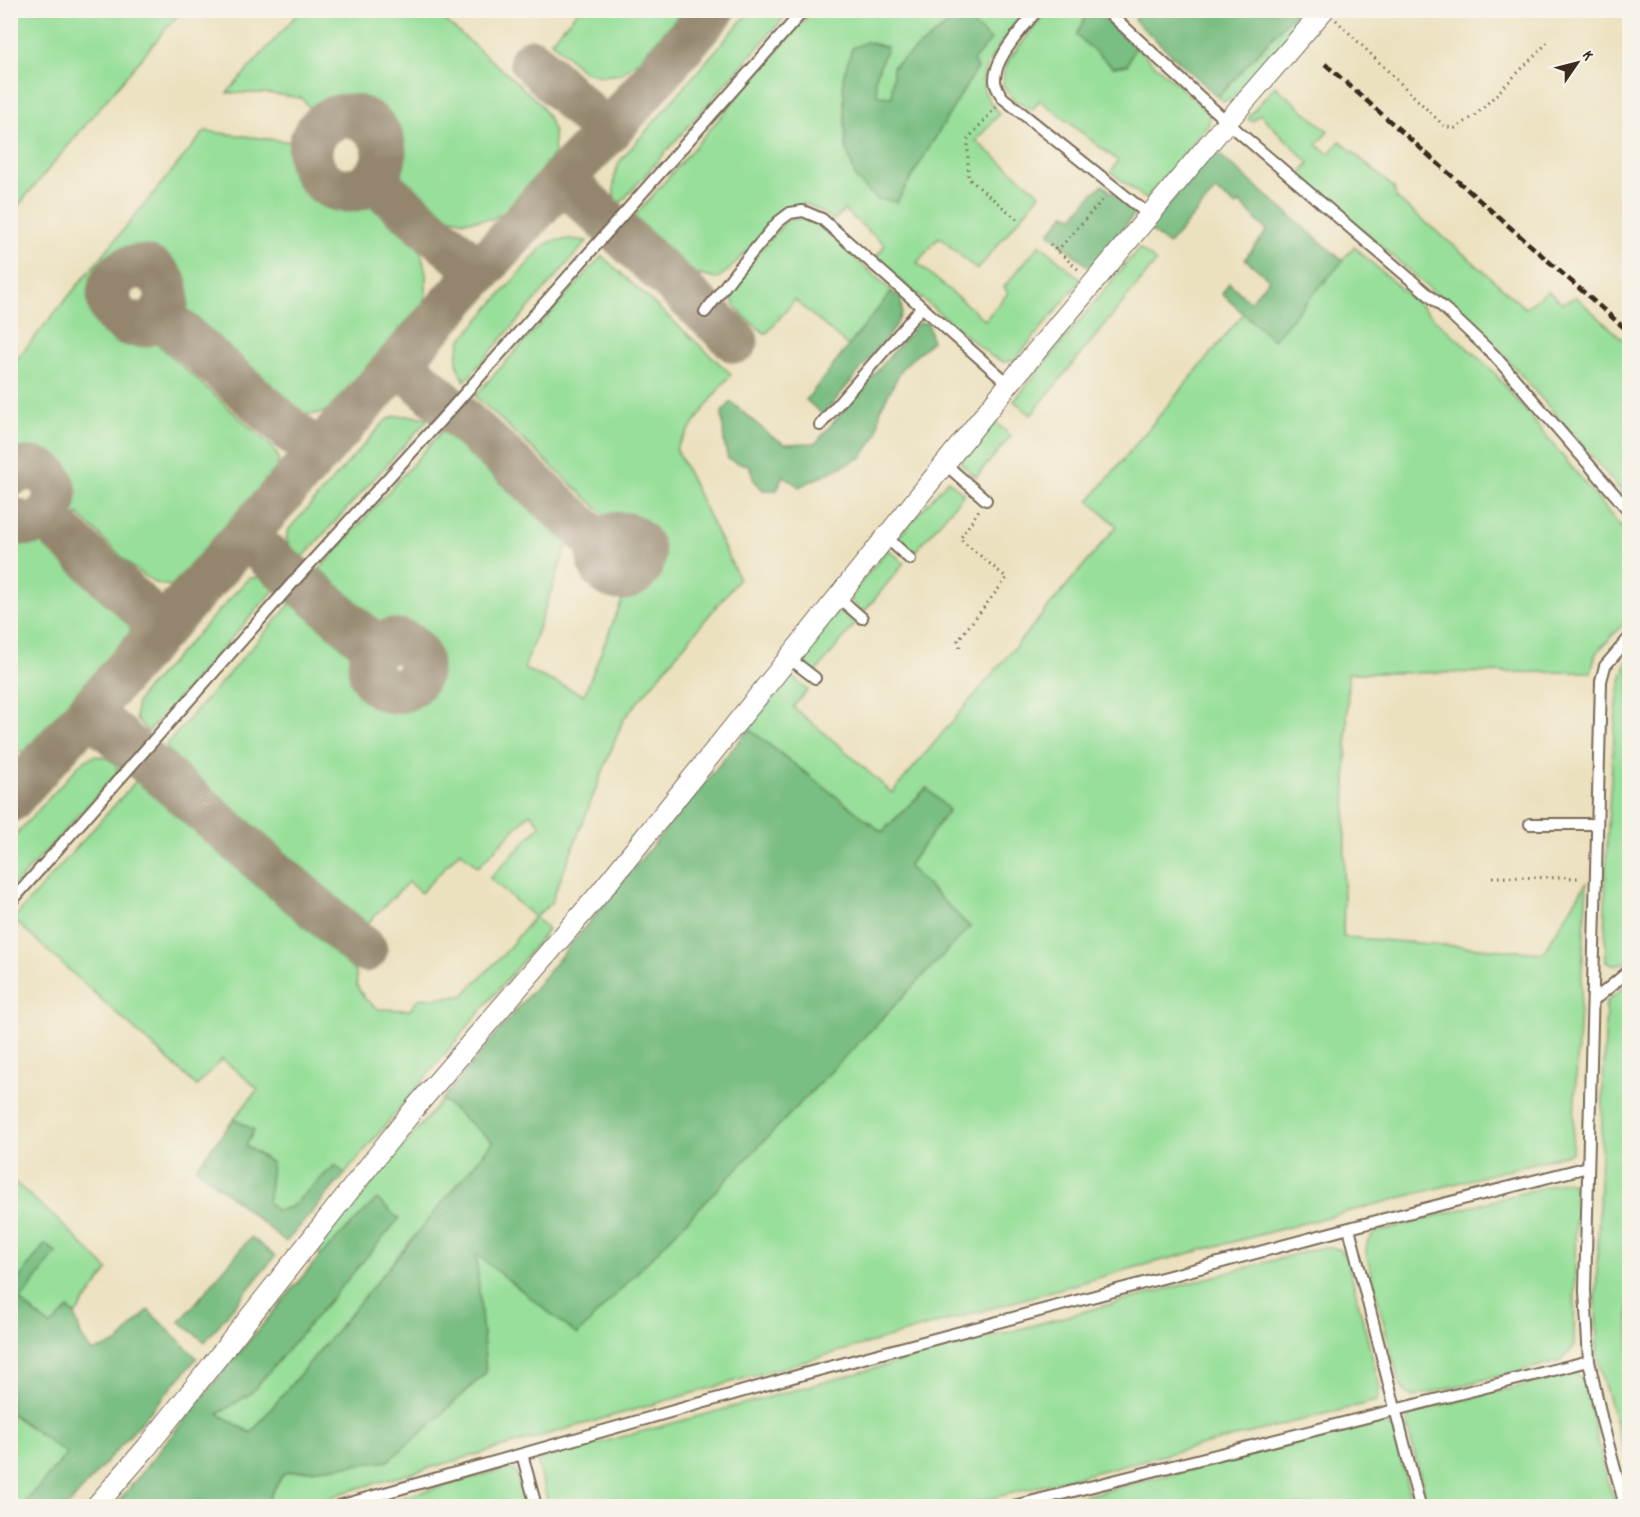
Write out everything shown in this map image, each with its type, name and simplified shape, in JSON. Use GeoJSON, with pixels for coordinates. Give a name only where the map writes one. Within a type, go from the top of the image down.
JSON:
{"type":"FeatureCollection","features":[{"type":"Feature","properties":{"kind":"street"},"geometry":{"type":"LineString","coordinates":[[96,1506],[147,1447],[414,1109],[599,894],[1009,384],[1227,122],[1330,15]]}},
{"type":"Feature","properties":{"kind":"lane"},"geometry":{"type":"LineString","coordinates":[[10,903],[804,10]]}},
{"type":"Feature","properties":{"kind":"lane"},"geometry":{"type":"LineString","coordinates":[[1037,10],[1005,51],[997,66],[994,83],[1003,99],[1149,215]]}},
{"type":"Feature","properties":{"kind":"lane"},"geometry":{"type":"LineString","coordinates":[[1106,10],[1227,122],[1445,309],[1494,355],[1629,513]]}},
{"type":"Feature","properties":{"kind":"lane"},"geometry":{"type":"LineString","coordinates":[[705,312],[778,222],[790,213],[803,211],[822,219],[1009,384]]}},
{"type":"Feature","properties":{"kind":"lane"},"geometry":{"type":"LineString","coordinates":[[820,426],[922,307]]}},
{"type":"Feature","properties":{"kind":"lane"},"geometry":{"type":"LineString","coordinates":[[945,464],[986,500]]}},
{"type":"Feature","properties":{"kind":"lane"},"geometry":{"type":"LineString","coordinates":[[886,537],[910,559]]}},
{"type":"Feature","properties":{"kind":"lane"},"geometry":{"type":"LineString","coordinates":[[838,597],[862,618]]}},
{"type":"Feature","properties":{"kind":"lane"},"geometry":{"type":"LineString","coordinates":[[1625,1506],[1602,1421],[1589,1360],[1586,1291],[1601,681],[1605,666],[1629,637]]}},
{"type":"Feature","properties":{"kind":"lane"},"geometry":{"type":"LineString","coordinates":[[789,658],[815,678]]}},
{"type":"Feature","properties":{"kind":"lane"},"geometry":{"type":"LineString","coordinates":[[1530,824],[1597,824]]}},
{"type":"Feature","properties":{"kind":"lane"},"geometry":{"type":"LineString","coordinates":[[1593,1000],[1629,970]]}},
{"type":"Feature","properties":{"kind":"lane"},"geometry":{"type":"LineString","coordinates":[[339,1506],[812,1372],[1349,1228],[1588,1167]]}},
{"type":"Feature","properties":{"kind":"lane"},"geometry":{"type":"LineString","coordinates":[[1349,1228],[1420,1506]]}},
{"type":"Feature","properties":{"kind":"lane"},"geometry":{"type":"LineString","coordinates":[[1014,1506],[1589,1360]]}},
{"type":"Feature","properties":{"kind":"lane"},"geometry":{"type":"LineString","coordinates":[[522,1454],[536,1506]]}},
{"type":"Feature","properties":{"kind":"path"},"geometry":{"type":"LineString","coordinates":[[1330,15],[1445,127],[1455,128],[1476,115],[1549,42]]}},
{"type":"Feature","properties":{"kind":"path"},"geometry":{"type":"LineString","coordinates":[[1003,99],[968,139],[968,178],[1018,220]]}},
{"type":"Feature","properties":{"kind":"path"},"geometry":{"type":"LineString","coordinates":[[1057,251],[1114,186]]}},
{"type":"Feature","properties":{"kind":"path"},"geometry":{"type":"LineString","coordinates":[[1050,244],[1093,283]]}},
{"type":"Feature","properties":{"kind":"path"},"geometry":{"type":"LineString","coordinates":[[960,646],[958,640],[1006,578],[960,539],[986,500]]}},
{"type":"Feature","properties":{"kind":"path"},"geometry":{"type":"LineString","coordinates":[[1492,877],[1596,879]]}},
{"type":"Feature","properties":{"kind":"green space"},"geometry":{"type":"Polygon","coordinates":[[[579,10],[683,11],[636,63],[620,74],[602,76],[584,72],[551,41],[579,10]]]}},
{"type":"Feature","properties":{"kind":"green space"},"geometry":{"type":"Polygon","coordinates":[[[10,11],[181,11],[11,214],[10,11]]]}},
{"type":"Feature","properties":{"kind":"green space"},"geometry":{"type":"Polygon","coordinates":[[[300,11],[434,11],[540,104],[554,133],[554,153],[512,208],[492,219],[464,221],[433,213],[388,173],[390,139],[366,107],[351,101],[337,101],[317,115],[301,98],[266,93],[227,93],[300,11]]]}},
{"type":"Feature","properties":{"kind":"green space"},"geometry":{"type":"Polygon","coordinates":[[[750,11],[790,11],[616,208],[614,184],[620,161],[750,11]]]}},
{"type":"Feature","properties":{"kind":"green space"},"geometry":{"type":"Polygon","coordinates":[[[812,11],[1026,11],[987,66],[984,88],[999,114],[976,141],[1040,194],[977,270],[939,237],[917,263],[985,320],[1008,293],[1004,287],[1040,244],[1081,280],[1015,360],[1004,362],[991,356],[883,266],[877,256],[885,245],[844,210],[834,220],[808,205],[802,204],[786,208],[728,271],[716,279],[696,274],[639,230],[633,218],[812,11]],[[866,42],[877,199],[912,53],[893,66],[893,97],[878,96],[875,79],[887,47],[866,42]]]}},
{"type":"Feature","properties":{"kind":"green space"},"geometry":{"type":"Polygon","coordinates":[[[1047,11],[1089,11],[1076,35],[1113,67],[1127,65],[1135,47],[1210,114],[1209,124],[1146,199],[1111,172],[1118,161],[1040,100],[1032,110],[1014,100],[1003,86],[1004,72],[1010,58],[1047,11]]]}},
{"type":"Feature","properties":{"kind":"green space"},"geometry":{"type":"Polygon","coordinates":[[[1089,11],[1095,11],[1135,47],[1127,65],[1113,67],[1076,35],[1089,11]]]}},
{"type":"Feature","properties":{"kind":"green space"},"geometry":{"type":"Polygon","coordinates":[[[1141,11],[1296,11],[1218,97],[1134,20],[1141,11]]]}},
{"type":"Feature","properties":{"kind":"green space"},"geometry":{"type":"Polygon","coordinates":[[[1296,11],[1311,11],[1236,96],[1231,100],[1223,101],[1218,97],[1296,11]]]}},
{"type":"Feature","properties":{"kind":"green space"},"geometry":{"type":"Polygon","coordinates":[[[961,14],[991,40],[973,61],[977,68],[897,202],[877,199],[856,179],[846,147],[843,78],[852,48],[866,42],[887,47],[875,79],[878,96],[892,97],[893,67],[961,14]]]}},
{"type":"Feature","properties":{"kind":"green space"},"geometry":{"type":"Polygon","coordinates":[[[1275,86],[1328,131],[1317,145],[1329,154],[1340,141],[1394,188],[1396,198],[1525,308],[1548,291],[1562,303],[1576,297],[1629,345],[1629,500],[1497,347],[1299,175],[1309,163],[1260,114],[1252,121],[1248,119],[1275,86]]]}},
{"type":"Feature","properties":{"kind":"green space"},"geometry":{"type":"Polygon","coordinates":[[[205,131],[298,143],[298,163],[310,181],[325,194],[346,200],[364,195],[403,227],[421,252],[426,274],[426,294],[419,318],[343,399],[322,413],[304,415],[185,307],[174,273],[160,259],[138,251],[122,255],[112,262],[107,259],[97,270],[101,275],[95,290],[97,305],[109,325],[124,335],[156,343],[271,446],[278,456],[277,473],[177,587],[155,583],[131,566],[78,514],[73,519],[64,477],[52,464],[37,456],[28,455],[11,459],[11,366],[205,131]]]}},
{"type":"Feature","properties":{"kind":"green space"},"geometry":{"type":"Polygon","coordinates":[[[1215,151],[1343,261],[1273,340],[1222,294],[1229,283],[1250,302],[1269,279],[1245,259],[1267,231],[1239,202],[1236,206],[1216,190],[1168,245],[1148,228],[1215,151]]]}},
{"type":"Feature","properties":{"kind":"green space"},"geometry":{"type":"Polygon","coordinates":[[[1103,185],[1136,212],[1091,269],[1049,233],[1066,213],[1073,217],[1103,185]]]}},
{"type":"Feature","properties":{"kind":"green space"},"geometry":{"type":"Polygon","coordinates":[[[802,218],[818,225],[892,291],[849,347],[795,300],[766,334],[743,316],[731,298],[729,291],[737,278],[787,220],[802,218]]]}},
{"type":"Feature","properties":{"kind":"green space"},"geometry":{"type":"Polygon","coordinates":[[[571,239],[587,241],[465,381],[457,361],[461,340],[544,245],[553,241],[571,239]]]}},
{"type":"Feature","properties":{"kind":"green space"},"geometry":{"type":"Polygon","coordinates":[[[1354,247],[1491,369],[1629,537],[1629,618],[1596,653],[1591,672],[1348,673],[1343,937],[1543,953],[1587,882],[1572,1153],[1133,1268],[348,1491],[307,1506],[264,1506],[284,1473],[388,1461],[486,1373],[476,1253],[577,1334],[970,927],[908,866],[948,810],[926,788],[882,832],[749,729],[790,675],[808,690],[793,707],[892,793],[1117,526],[1089,501],[1244,313],[1273,339],[1354,247]]]}},
{"type":"Feature","properties":{"kind":"green space"},"geometry":{"type":"Polygon","coordinates":[[[1139,248],[1156,262],[1031,415],[1014,401],[1139,248]]]}},
{"type":"Feature","properties":{"kind":"green space"},"geometry":{"type":"Polygon","coordinates":[[[602,256],[731,374],[676,448],[739,579],[623,720],[551,903],[535,917],[548,930],[345,1174],[334,1166],[291,1207],[276,1211],[268,1203],[272,1163],[246,1146],[254,1130],[234,1119],[258,1089],[222,1059],[197,1086],[13,919],[136,781],[356,972],[357,986],[365,999],[378,1009],[410,1010],[418,999],[462,996],[503,955],[534,917],[490,878],[541,825],[530,813],[478,867],[460,851],[421,893],[408,882],[367,924],[185,766],[169,751],[166,745],[291,603],[354,658],[357,678],[379,701],[396,702],[413,698],[418,703],[431,688],[427,683],[433,672],[431,658],[422,642],[409,630],[394,627],[388,619],[379,622],[320,569],[447,425],[570,536],[524,669],[584,695],[626,590],[643,583],[652,573],[655,558],[652,542],[642,529],[635,526],[616,525],[475,396],[602,256]]]}},
{"type":"Feature","properties":{"kind":"green space"},"geometry":{"type":"Polygon","coordinates":[[[892,291],[901,299],[902,313],[893,330],[823,415],[806,400],[892,291]]]}},
{"type":"Feature","properties":{"kind":"green space"},"geometry":{"type":"Polygon","coordinates":[[[918,323],[928,323],[932,341],[903,367],[881,408],[877,434],[862,457],[799,487],[783,475],[777,490],[763,490],[754,480],[749,465],[728,459],[724,442],[722,412],[731,402],[771,436],[785,444],[816,443],[918,323]]]}},
{"type":"Feature","properties":{"kind":"green space"},"geometry":{"type":"Polygon","coordinates":[[[395,416],[429,418],[303,557],[292,550],[286,539],[289,529],[385,421],[395,416]]]}},
{"type":"Feature","properties":{"kind":"green space"},"geometry":{"type":"Polygon","coordinates":[[[995,422],[1011,436],[976,477],[960,463],[995,422]]]}},
{"type":"Feature","properties":{"kind":"green space"},"geometry":{"type":"Polygon","coordinates":[[[948,480],[964,494],[914,553],[897,539],[948,480]]]}},
{"type":"Feature","properties":{"kind":"green space"},"geometry":{"type":"Polygon","coordinates":[[[10,534],[26,538],[45,536],[53,539],[50,546],[130,622],[130,640],[37,747],[25,752],[11,749],[10,534]]]}},
{"type":"Feature","properties":{"kind":"green space"},"geometry":{"type":"Polygon","coordinates":[[[888,549],[904,563],[864,612],[848,598],[888,549]]]}},
{"type":"Feature","properties":{"kind":"green space"},"geometry":{"type":"Polygon","coordinates":[[[262,577],[271,581],[276,588],[148,732],[136,719],[136,705],[142,694],[249,578],[262,577]]]}},
{"type":"Feature","properties":{"kind":"green space"},"geometry":{"type":"Polygon","coordinates":[[[839,610],[855,624],[816,672],[800,659],[839,610]]]}},
{"type":"Feature","properties":{"kind":"green space"},"geometry":{"type":"Polygon","coordinates":[[[1629,658],[1630,887],[1625,891],[1629,897],[1630,961],[1616,966],[1606,961],[1606,855],[1616,715],[1619,690],[1629,658]]]}},
{"type":"Feature","properties":{"kind":"green space"},"geometry":{"type":"Polygon","coordinates":[[[749,729],[882,832],[927,788],[949,810],[908,866],[970,927],[577,1335],[476,1254],[486,1372],[426,1429],[388,1461],[284,1473],[264,1506],[115,1506],[319,1257],[377,1199],[399,1219],[251,1393],[218,1414],[251,1433],[493,1142],[442,1100],[749,729]]]}},
{"type":"Feature","properties":{"kind":"green space"},"geometry":{"type":"Polygon","coordinates":[[[94,756],[102,757],[115,764],[118,772],[11,889],[11,840],[81,763],[94,756]]]}},
{"type":"Feature","properties":{"kind":"green space"},"geometry":{"type":"Polygon","coordinates":[[[1629,983],[1629,1466],[1602,1377],[1597,1352],[1596,1300],[1606,1002],[1629,983]]]}},
{"type":"Feature","properties":{"kind":"green space"},"geometry":{"type":"Polygon","coordinates":[[[442,1100],[493,1142],[251,1433],[218,1414],[251,1393],[398,1219],[377,1200],[319,1257],[319,1246],[442,1100]]]}},
{"type":"Feature","properties":{"kind":"green space"},"geometry":{"type":"Polygon","coordinates":[[[234,1119],[254,1130],[246,1146],[272,1163],[268,1203],[276,1211],[291,1207],[335,1165],[345,1174],[286,1242],[196,1168],[234,1119]]]}},
{"type":"Feature","properties":{"kind":"green space"},"geometry":{"type":"Polygon","coordinates":[[[10,1178],[61,1223],[108,1270],[75,1315],[69,1309],[50,1326],[20,1301],[55,1252],[45,1244],[11,1289],[10,1178]]]}},
{"type":"Feature","properties":{"kind":"green space"},"geometry":{"type":"Polygon","coordinates":[[[1566,1181],[1572,1184],[1576,1193],[1574,1346],[1569,1353],[1560,1361],[1413,1397],[1406,1393],[1399,1383],[1366,1253],[1370,1238],[1377,1232],[1566,1181]]]}},
{"type":"Feature","properties":{"kind":"green space"},"geometry":{"type":"Polygon","coordinates":[[[251,1237],[275,1256],[205,1342],[180,1322],[251,1237]]]}},
{"type":"Feature","properties":{"kind":"green space"},"geometry":{"type":"Polygon","coordinates":[[[45,1244],[56,1253],[20,1301],[50,1326],[69,1309],[75,1315],[81,1336],[92,1352],[117,1343],[148,1310],[197,1358],[68,1506],[22,1506],[67,1454],[11,1413],[11,1289],[45,1244]]]}},
{"type":"Feature","properties":{"kind":"green space"},"geometry":{"type":"Polygon","coordinates":[[[1322,1247],[1339,1249],[1348,1262],[1380,1388],[1377,1401],[961,1506],[899,1506],[900,1500],[878,1506],[549,1506],[537,1460],[1322,1247]]]}},
{"type":"Feature","properties":{"kind":"green space"},"geometry":{"type":"Polygon","coordinates":[[[1577,1374],[1585,1383],[1606,1477],[1616,1506],[1428,1506],[1407,1425],[1410,1416],[1417,1411],[1577,1374]]]}},
{"type":"Feature","properties":{"kind":"green space"},"geometry":{"type":"Polygon","coordinates":[[[10,1413],[67,1454],[22,1506],[11,1506],[10,1413]]]}},
{"type":"Feature","properties":{"kind":"green space"},"geometry":{"type":"Polygon","coordinates":[[[1380,1422],[1388,1424],[1394,1430],[1412,1506],[1044,1506],[1380,1422]]]}},
{"type":"Feature","properties":{"kind":"green space"},"geometry":{"type":"Polygon","coordinates":[[[508,1468],[516,1472],[526,1506],[372,1506],[508,1468]]]}},
{"type":"Feature","properties":{"kind":"taxiway"},"geometry":{"type":"LineString","coordinates":[[10,800],[562,179],[607,133],[713,10]]}},
{"type":"Feature","properties":{"kind":"taxiway"},"geometry":{"type":"LineString","coordinates":[[532,61],[607,133]]}},
{"type":"Feature","properties":{"kind":"taxiway"},"geometry":{"type":"LineString","coordinates":[[340,116],[354,116],[368,122],[378,132],[384,146],[384,153],[382,167],[368,184],[354,190],[340,190],[326,184],[316,174],[310,160],[310,146],[316,132],[326,122],[340,116]]}},
{"type":"Feature","properties":{"kind":"taxiway"},"geometry":{"type":"LineString","coordinates":[[562,179],[736,341]]}},
{"type":"Feature","properties":{"kind":"taxiway"},"geometry":{"type":"LineString","coordinates":[[373,180],[480,272]]}},
{"type":"Feature","properties":{"kind":"taxiway"},"geometry":{"type":"LineString","coordinates":[[132,267],[144,267],[159,275],[167,290],[167,296],[167,302],[159,317],[144,325],[132,325],[117,317],[109,302],[109,290],[117,275],[132,267]]}},
{"type":"Feature","properties":{"kind":"taxiway"},"geometry":{"type":"LineString","coordinates":[[160,315],[318,454]]}},
{"type":"Feature","properties":{"kind":"taxiway"},"geometry":{"type":"LineString","coordinates":[[400,363],[602,546]]}},
{"type":"Feature","properties":{"kind":"taxiway"},"geometry":{"type":"LineString","coordinates":[[10,475],[27,469],[45,474],[52,483],[55,494],[53,506],[38,522],[25,523],[10,518]]}},
{"type":"Feature","properties":{"kind":"taxiway"},"geometry":{"type":"LineString","coordinates":[[46,518],[163,628]]}},
{"type":"Feature","properties":{"kind":"taxiway"},"geometry":{"type":"LineString","coordinates":[[621,534],[636,541],[643,556],[636,571],[621,578],[606,571],[599,556],[606,541],[621,534]]}},
{"type":"Feature","properties":{"kind":"taxiway"},"geometry":{"type":"LineString","coordinates":[[245,537],[378,648]]}},
{"type":"Feature","properties":{"kind":"taxiway"},"geometry":{"type":"LineString","coordinates":[[390,641],[400,641],[413,648],[420,661],[420,666],[420,671],[413,684],[400,691],[390,691],[381,687],[374,680],[370,671],[370,661],[374,652],[381,645],[390,641]]}},
{"type":"Feature","properties":{"kind":"taxiway"},"geometry":{"type":"LineString","coordinates":[[89,712],[365,950]]}},
{"type":"Feature","properties":{"kind":"railway"},"geometry":{"type":"LineString","coordinates":[[1325,64],[1630,333]]}}]}
